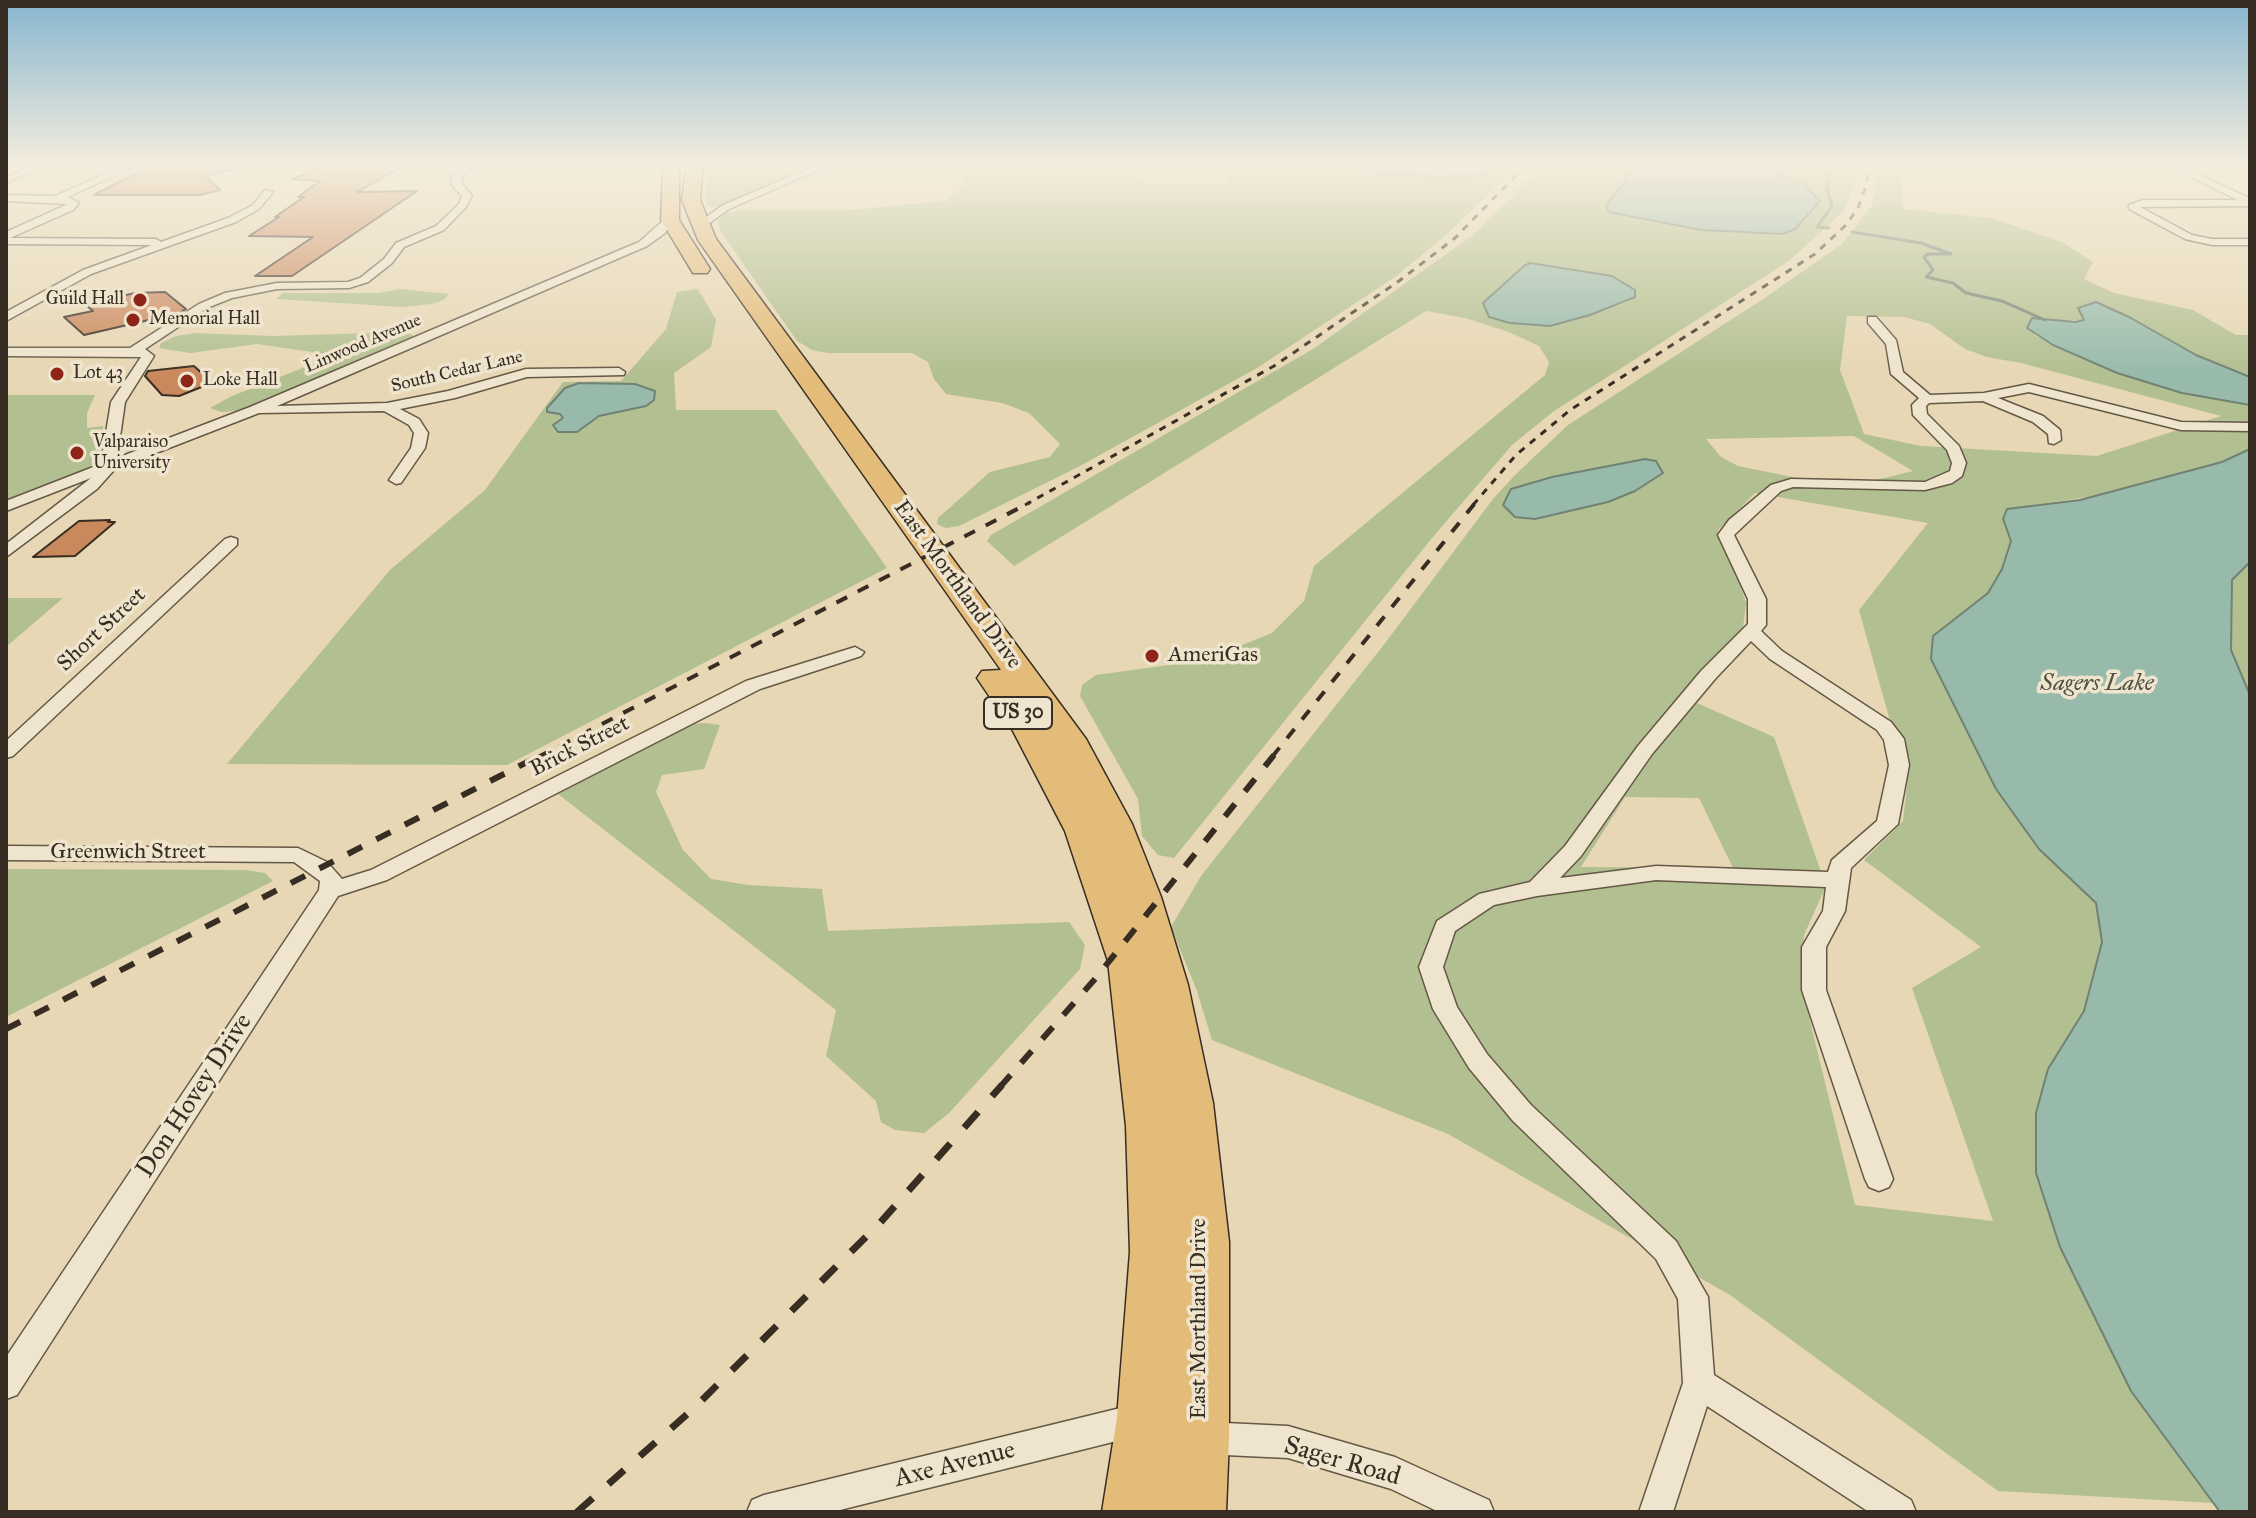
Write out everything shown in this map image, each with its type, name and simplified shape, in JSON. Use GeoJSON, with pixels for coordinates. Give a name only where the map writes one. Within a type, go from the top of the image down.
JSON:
{"type":"FeatureCollection","features":[{"type":"Feature","properties":{"kind":"highway","name":"East Morthland Drive"},"geometry":{"type":"LineString","coordinates":[[677,235],[784,387],[901,544],[1022,719],[1084,831],[1129,961],[1149,1112],[1156,1252],[1146,1418],[1133,1512]]}},
{"type":"Feature","properties":{"kind":"highway","name":"East Morthland Drive"},"geometry":{"type":"LineString","coordinates":[[707,235],[725,266],[1068,739],[1113,824],[1141,897],[1166,985],[1189,1103],[1203,1242],[1200,1438],[1195,1512]]}},
{"type":"Feature","properties":{"kind":"street"},"geometry":{"type":"LineString","coordinates":[[6,317],[87,272],[193,235]]}},
{"type":"Feature","properties":{"kind":"street"},"geometry":{"type":"LineString","coordinates":[[133,352],[203,306],[229,295],[261,288],[349,285],[364,280],[388,261],[400,245],[424,235]]}},
{"type":"Feature","properties":{"kind":"street","name":"Linwood Avenue"},"geometry":{"type":"LineString","coordinates":[[643,244],[656,235]]}},
{"type":"Feature","properties":{"kind":"street"},"geometry":{"type":"LineString","coordinates":[[2187,235],[2193,238],[2250,242]]}},
{"type":"Feature","properties":{"kind":"street"},"geometry":{"type":"LineString","coordinates":[[6,239],[176,242]]}},
{"type":"Feature","properties":{"kind":"street","name":"Linwood Avenue"},"geometry":{"type":"LineString","coordinates":[[6,506],[255,410],[643,244],[658,241],[681,243]]}},
{"type":"Feature","properties":{"kind":"street"},"geometry":{"type":"LineString","coordinates":[[6,301],[35,301]]}},
{"type":"Feature","properties":{"kind":"street"},"geometry":{"type":"LineString","coordinates":[[1872,320],[1892,343],[1897,374],[1926,399]]}},
{"type":"Feature","properties":{"kind":"street"},"geometry":{"type":"LineString","coordinates":[[6,352],[133,352],[147,353],[148,356],[118,402],[108,469],[92,486],[6,552]]}},
{"type":"Feature","properties":{"kind":"street","name":"South Cedar Lane"},"geometry":{"type":"LineString","coordinates":[[255,410],[387,407],[450,395],[526,373],[619,372]]}},
{"type":"Feature","properties":{"kind":"street"},"geometry":{"type":"LineString","coordinates":[[1537,888],[1573,851],[1654,739],[1708,675],[1757,625],[1757,599],[1726,535],[1735,523],[1776,488],[1807,481],[1901,487],[1947,480],[1957,473],[1959,463],[1954,449],[1920,415],[1919,405],[1926,399],[1984,397],[2029,388],[2181,426],[2250,427]]}},
{"type":"Feature","properties":{"kind":"street"},"geometry":{"type":"LineString","coordinates":[[1984,397],[2013,406],[2038,419],[2055,433],[2054,440]]}},
{"type":"Feature","properties":{"kind":"street"},"geometry":{"type":"LineString","coordinates":[[387,407],[414,422],[421,433],[418,448],[396,480]]}},
{"type":"Feature","properties":{"kind":"street","name":"Short Street"},"geometry":{"type":"LineString","coordinates":[[6,752],[231,542]]}},
{"type":"Feature","properties":{"kind":"street"},"geometry":{"type":"LineString","coordinates":[[1751,632],[1776,655],[1884,726],[1894,739],[1899,765],[1887,824],[1840,865],[1834,911],[1814,947],[1814,990],[1879,1179]]}},
{"type":"Feature","properties":{"kind":"street","name":"Brick Street"},"geometry":{"type":"LineString","coordinates":[[330,891],[379,875],[753,685],[855,652]]}},
{"type":"Feature","properties":{"kind":"street","name":"Greenwich Street"},"geometry":{"type":"LineString","coordinates":[[6,853],[298,855],[319,867],[331,879],[330,891]]}},
{"type":"Feature","properties":{"kind":"street"},"geometry":{"type":"LineString","coordinates":[[1656,1512],[1699,1383],[1693,1297],[1666,1250],[1513,1103],[1478,1061],[1445,1009],[1431,967],[1445,927],[1487,899],[1537,888],[1656,873],[1836,880]]}},
{"type":"Feature","properties":{"kind":"street","name":"Don Hovey Drive"},"geometry":{"type":"LineString","coordinates":[[6,1384],[330,891]]}},
{"type":"Feature","properties":{"kind":"street"},"geometry":{"type":"LineString","coordinates":[[1699,1383],[1899,1512]]}},
{"type":"Feature","properties":{"kind":"street","name":"Axe Avenue"},"geometry":{"type":"LineString","coordinates":[[764,1512],[1146,1418]]}},
{"type":"Feature","properties":{"kind":"street","name":"Sager Road"},"geometry":{"type":"LineString","coordinates":[[1200,1438],[1288,1442],[1395,1474],[1477,1512]]}},
{"type":"Feature","properties":{"kind":"shaded area"},"geometry":{"type":"Polygon","coordinates":[[[723,235],[1446,235],[1395,277],[1257,368],[1080,466],[959,526],[946,528],[937,524],[938,518],[990,472],[1050,457],[1060,444],[1029,413],[1002,403],[946,394],[934,379],[928,362],[912,353],[828,353],[812,350],[797,341],[723,235]]]}},
{"type":"Feature","properties":{"kind":"shaded area"},"geometry":{"type":"Polygon","coordinates":[[[1473,235],[1818,235],[1789,261],[1554,411],[1512,445],[1432,538],[1174,858],[1158,855],[1142,836],[1138,799],[1080,696],[1082,685],[1096,675],[1205,660],[1272,633],[1304,601],[1314,566],[1545,375],[1549,362],[1539,346],[1509,332],[1465,318],[1426,311],[1014,566],[987,541],[991,535],[1313,349],[1473,235]],[[1530,263],[1510,323],[1550,326],[1568,322],[1624,303],[1635,290],[1612,276],[1530,263]]]}},
{"type":"Feature","properties":{"kind":"shaded area"},"geometry":{"type":"Polygon","coordinates":[[[1849,235],[2041,235],[2062,242],[2093,262],[2084,279],[2114,293],[2193,310],[2236,335],[2250,335],[2250,377],[2196,355],[2096,302],[2079,308],[2085,320],[2060,321],[2034,335],[2117,373],[2182,393],[2250,405],[2250,449],[2222,462],[2101,495],[2033,505],[2003,520],[2011,541],[2002,569],[1988,593],[1933,636],[1931,659],[1996,789],[2039,849],[2096,903],[2102,942],[2084,1011],[2048,1069],[2036,1173],[2060,1247],[2131,1391],[2214,1503],[1998,1491],[1730,1295],[1448,1134],[1212,1040],[1197,991],[1171,927],[1201,876],[1386,642],[1493,499],[1515,475],[1568,425],[1842,244],[1849,235]],[[1847,316],[1840,370],[1864,434],[1921,446],[2097,456],[2221,416],[2021,363],[1987,357],[1965,349],[1930,324],[1904,317],[1847,316]],[[1854,436],[1706,439],[1721,457],[1738,466],[1797,478],[1864,483],[1913,471],[1854,436]],[[1645,459],[1552,477],[1511,489],[1507,496],[1608,502],[1635,491],[1663,473],[1655,461],[1645,459]],[[1755,493],[1718,530],[1720,543],[1746,603],[1743,628],[1681,696],[1774,737],[1826,886],[1804,935],[1801,984],[1855,1205],[1993,1221],[1912,988],[1981,947],[1864,860],[1903,821],[1909,768],[1890,721],[1859,610],[1928,523],[1755,493]],[[1625,797],[1581,867],[1733,868],[1699,798],[1625,797]]]}},
{"type":"Feature","properties":{"kind":"shaded area"},"geometry":{"type":"Polygon","coordinates":[[[400,289],[449,294],[444,300],[431,304],[402,307],[276,299],[283,293],[379,293],[400,289]]]}},
{"type":"Feature","properties":{"kind":"shaded area"},"geometry":{"type":"Polygon","coordinates":[[[698,289],[716,320],[711,347],[674,373],[676,410],[776,410],[887,568],[507,765],[227,764],[390,570],[485,490],[563,382],[621,381],[666,329],[677,292],[698,289]],[[565,388],[551,403],[563,418],[553,425],[582,428],[609,413],[565,388]]]}},
{"type":"Feature","properties":{"kind":"shaded area"},"geometry":{"type":"Polygon","coordinates":[[[402,332],[413,335],[409,340],[239,411],[221,412],[210,408],[232,396],[323,360],[312,352],[257,344],[190,353],[159,348],[161,343],[176,336],[195,333],[274,336],[402,332]]]}},
{"type":"Feature","properties":{"kind":"shaded area"},"geometry":{"type":"Polygon","coordinates":[[[6,395],[95,395],[87,413],[87,428],[103,426],[102,455],[96,463],[72,477],[6,501],[6,395]]]}},
{"type":"Feature","properties":{"kind":"shaded area"},"geometry":{"type":"Polygon","coordinates":[[[2250,562],[2250,695],[2231,650],[2232,580],[2250,562]]]}},
{"type":"Feature","properties":{"kind":"shaded area"},"geometry":{"type":"Polygon","coordinates":[[[6,598],[63,598],[6,647],[6,598]]]}},
{"type":"Feature","properties":{"kind":"shaded area"},"geometry":{"type":"Polygon","coordinates":[[[690,724],[720,725],[704,769],[662,775],[656,792],[683,850],[711,879],[748,885],[822,889],[828,931],[1069,922],[1085,945],[1080,969],[949,1113],[924,1133],[895,1130],[881,1122],[876,1101],[826,1056],[836,1010],[558,794],[690,724]]]}},
{"type":"Feature","properties":{"kind":"shaded area"},"geometry":{"type":"Polygon","coordinates":[[[6,869],[246,870],[265,873],[273,881],[6,1017],[6,869]]]}},
{"type":"Feature","properties":{"kind":"water"},"geometry":{"type":"Polygon","coordinates":[[[1530,263],[1612,276],[1635,290],[1635,297],[1590,315],[1550,326],[1510,323],[1489,317],[1483,303],[1530,263]]]}},
{"type":"Feature","properties":{"kind":"water"},"geometry":{"type":"Polygon","coordinates":[[[2096,302],[2196,355],[2250,377],[2250,405],[2182,393],[2117,373],[2053,345],[2027,328],[2032,318],[2084,320],[2078,308],[2096,302]]]}},
{"type":"Feature","properties":{"kind":"water"},"geometry":{"type":"Polygon","coordinates":[[[579,383],[635,384],[655,391],[654,400],[646,406],[599,416],[577,432],[558,432],[553,425],[563,418],[560,414],[547,412],[547,408],[565,388],[579,383]]]}},
{"type":"Feature","properties":{"kind":"water","name":"Sagers Lake"},"geometry":{"type":"Polygon","coordinates":[[[2250,449],[2250,562],[2232,580],[2231,650],[2250,695],[2250,1512],[2220,1512],[2131,1391],[2060,1247],[2036,1173],[2036,1113],[2048,1069],[2084,1011],[2102,942],[2096,903],[2039,849],[1996,789],[1931,659],[1933,636],[1988,593],[2002,569],[2011,541],[2003,519],[2007,509],[2080,500],[2222,462],[2250,449]]]}},
{"type":"Feature","properties":{"kind":"water"},"geometry":{"type":"Polygon","coordinates":[[[1645,459],[1656,461],[1663,473],[1635,491],[1608,502],[1535,519],[1515,517],[1503,505],[1511,489],[1552,477],[1645,459]]]}},
{"type":"Feature","properties":{"kind":"building"},"geometry":{"type":"Polygon","coordinates":[[[353,235],[292,276],[255,276],[313,237],[249,236],[353,235]]]}},
{"type":"Feature","properties":{"kind":"building"},"geometry":{"type":"Polygon","coordinates":[[[165,292],[186,309],[84,335],[64,317],[93,311],[85,304],[135,293],[165,292]]]}},
{"type":"Feature","properties":{"kind":"building","name":"Loke Hall"},"geometry":{"type":"Polygon","coordinates":[[[194,366],[207,378],[204,386],[179,396],[162,395],[145,376],[148,371],[194,366]]]}},
{"type":"Feature","properties":{"kind":"building"},"geometry":{"type":"Polygon","coordinates":[[[110,520],[108,522],[115,522],[75,556],[33,557],[79,521],[110,520]]]}},
{"type":"Feature","properties":{"kind":"waterway"},"geometry":{"type":"LineString","coordinates":[[1870,235],[1921,243],[1951,254],[1928,254],[1924,257],[1933,270],[1926,277],[1953,283],[1966,293],[2002,301],[2045,320]]}},
{"type":"Feature","properties":{"kind":"railway"},"geometry":{"type":"LineString","coordinates":[[1025,505],[1274,366],[1399,281],[1458,235]]}},
{"type":"Feature","properties":{"kind":"railway"},"geometry":{"type":"LineString","coordinates":[[1473,505],[1516,455],[1570,410],[1815,254],[1835,235]]}},
{"type":"Feature","properties":{"kind":"railway"},"geometry":{"type":"LineString","coordinates":[[538,757],[1029,503]]}},
{"type":"Feature","properties":{"kind":"railway"},"geometry":{"type":"LineString","coordinates":[[1272,757],[1475,503]]}},
{"type":"Feature","properties":{"kind":"railway"},"geometry":{"type":"LineString","coordinates":[[6,1029],[541,755]]}},
{"type":"Feature","properties":{"kind":"railway"},"geometry":{"type":"LineString","coordinates":[[1000,1087],[1095,979],[1274,755]]}},
{"type":"Feature","properties":{"kind":"railway"},"geometry":{"type":"LineString","coordinates":[[577,1512],[693,1409],[879,1224],[1002,1085]]}},
{"type":"Feature","properties":{"kind":"place","name":"Guild Hall"},"geometry":{"type":"Point","coordinates":[140,300]}},
{"type":"Feature","properties":{"kind":"place","name":"Memorial Hall"},"geometry":{"type":"Point","coordinates":[133,320]}},
{"type":"Feature","properties":{"kind":"place","name":"Lot 43"},"geometry":{"type":"Point","coordinates":[57,374]}},
{"type":"Feature","properties":{"kind":"place","name":"Loke Hall"},"geometry":{"type":"Point","coordinates":[187,381]}},
{"type":"Feature","properties":{"kind":"place","name":"Valparaiso University"},"geometry":{"type":"Point","coordinates":[77,453]}},
{"type":"Feature","properties":{"kind":"place","name":"AmeriGas"},"geometry":{"type":"Point","coordinates":[1152,656]}}]}
